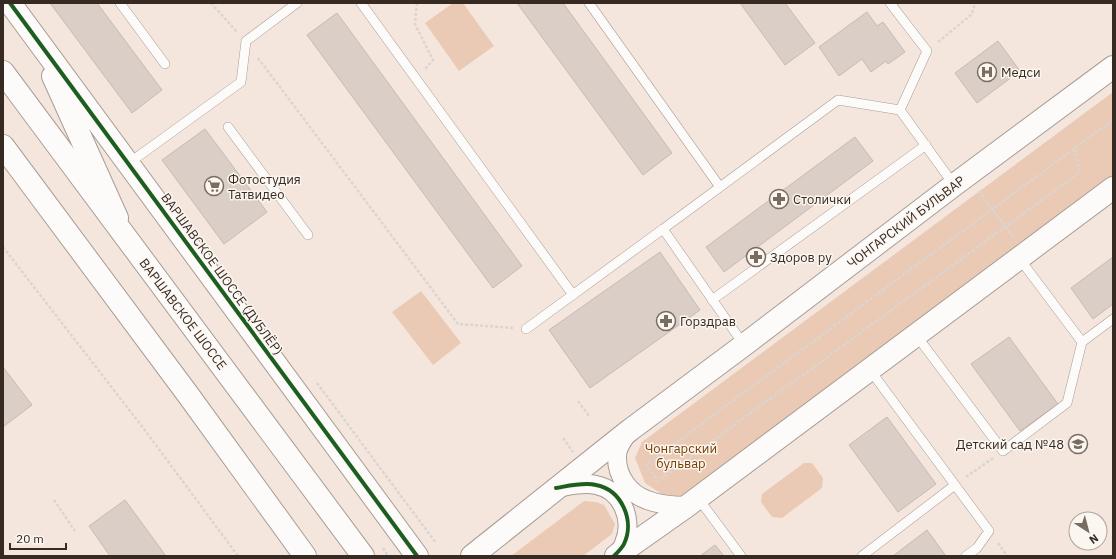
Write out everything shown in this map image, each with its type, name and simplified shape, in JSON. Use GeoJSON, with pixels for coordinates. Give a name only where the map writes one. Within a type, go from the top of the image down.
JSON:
{"type":"FeatureCollection","features":[{"type":"Feature","properties":{"kind":"main road","name":"ВАРШАВСКОЕ ШОССЕ (ДУБЛЁР)"},"geometry":{"type":"LineString","coordinates":[[10,3],[417,556]]}},
{"type":"Feature","properties":{"kind":"main road"},"geometry":{"type":"LineString","coordinates":[[34,36],[126,237]]}},
{"type":"Feature","properties":{"kind":"main road","name":"ЧОНГАРСКИЙ БУЛЬВАР"},"geometry":{"type":"LineString","coordinates":[[472,556],[630,430],[744,346],[961,180],[1113,67]]}},
{"type":"Feature","properties":{"kind":"main road","name":"ВАРШАВСКОЕ ШОССЕ"},"geometry":{"type":"LineString","coordinates":[[3,72],[364,556]]}},
{"type":"Feature","properties":{"kind":"main road"},"geometry":{"type":"LineString","coordinates":[[3,146],[305,556]]}},
{"type":"Feature","properties":{"kind":"main road"},"geometry":{"type":"LineString","coordinates":[[3,166],[32,185]]}},
{"type":"Feature","properties":{"kind":"main road"},"geometry":{"type":"LineString","coordinates":[[616,556],[692,502],[1113,188]]}},
{"type":"Feature","properties":{"kind":"street"},"geometry":{"type":"LineString","coordinates":[[630,430],[620,446],[616,457],[621,478],[634,494],[648,501],[665,505],[692,502]]}},
{"type":"Feature","properties":{"kind":"street"},"geometry":{"type":"LineString","coordinates":[[556,488],[578,485],[596,485],[613,493],[625,508],[629,526],[624,544],[616,556]]}},
{"type":"Feature","properties":{"kind":"lane"},"geometry":{"type":"LineString","coordinates":[[120,3],[165,64]]}},
{"type":"Feature","properties":{"kind":"lane"},"geometry":{"type":"LineString","coordinates":[[129,163],[241,82],[246,41],[297,3]]}},
{"type":"Feature","properties":{"kind":"lane"},"geometry":{"type":"LineString","coordinates":[[361,3],[573,295]]}},
{"type":"Feature","properties":{"kind":"lane"},"geometry":{"type":"LineString","coordinates":[[589,3],[720,187]]}},
{"type":"Feature","properties":{"kind":"lane"},"geometry":{"type":"LineString","coordinates":[[890,3],[926,51],[900,110]]}},
{"type":"Feature","properties":{"kind":"lane"},"geometry":{"type":"LineString","coordinates":[[526,329],[838,100],[900,110],[926,145],[961,180]]}},
{"type":"Feature","properties":{"kind":"lane"},"geometry":{"type":"LineString","coordinates":[[228,127],[308,235]]}},
{"type":"Feature","properties":{"kind":"lane"},"geometry":{"type":"LineString","coordinates":[[712,300],[926,145]]}},
{"type":"Feature","properties":{"kind":"lane"},"geometry":{"type":"LineString","coordinates":[[663,229],[744,346]]}},
{"type":"Feature","properties":{"kind":"lane"},"geometry":{"type":"LineString","coordinates":[[1022,256],[1082,342]]}},
{"type":"Feature","properties":{"kind":"lane"},"geometry":{"type":"LineString","coordinates":[[916,335],[1003,451],[1067,403],[1082,342],[1113,319]]}},
{"type":"Feature","properties":{"kind":"lane"},"geometry":{"type":"LineString","coordinates":[[870,370],[989,531],[977,548],[966,556]]}},
{"type":"Feature","properties":{"kind":"lane"},"geometry":{"type":"LineString","coordinates":[[862,556],[955,485]]}},
{"type":"Feature","properties":{"kind":"lane"},"geometry":{"type":"LineString","coordinates":[[692,502],[741,556]]}},
{"type":"Feature","properties":{"kind":"path"},"geometry":{"type":"LineString","coordinates":[[211,3],[246,41],[458,324],[526,329]]}},
{"type":"Feature","properties":{"kind":"path"},"geometry":{"type":"LineString","coordinates":[[416,78],[433,60],[414,24],[417,3]]}},
{"type":"Feature","properties":{"kind":"path"},"geometry":{"type":"LineString","coordinates":[[926,51],[972,14],[975,3]]}},
{"type":"Feature","properties":{"kind":"path"},"geometry":{"type":"LineString","coordinates":[[1075,149],[1080,172],[1006,228],[658,481],[646,465],[1113,120]]}},
{"type":"Feature","properties":{"kind":"path"},"geometry":{"type":"LineString","coordinates":[[961,180],[992,210],[1006,228],[1022,256]]}},
{"type":"Feature","properties":{"kind":"path"},"geometry":{"type":"LineString","coordinates":[[3,247],[144,429],[238,556]]}},
{"type":"Feature","properties":{"kind":"path"},"geometry":{"type":"LineString","coordinates":[[578,401],[590,418]]}},
{"type":"Feature","properties":{"kind":"path"},"geometry":{"type":"LineString","coordinates":[[563,438],[573,452]]}},
{"type":"Feature","properties":{"kind":"path"},"geometry":{"type":"LineString","coordinates":[[955,485],[983,465]]}},
{"type":"Feature","properties":{"kind":"path"},"geometry":{"type":"LineString","coordinates":[[54,500],[75,531]]}},
{"type":"Feature","properties":{"kind":"green space"},"geometry":{"type":"Polygon","coordinates":[[[453,3],[463,3],[494,46],[459,71],[425,23],[453,3]]]}},
{"type":"Feature","properties":{"kind":"green space","name":"Чонгарский бульвар"},"geometry":{"type":"Polygon","coordinates":[[[1113,92],[1113,175],[684,497],[665,496],[645,483],[635,458],[642,442],[1113,92]]]}},
{"type":"Feature","properties":{"kind":"green space"},"geometry":{"type":"Polygon","coordinates":[[[421,291],[461,343],[433,365],[392,312],[421,291]]]}},
{"type":"Feature","properties":{"kind":"green space"},"geometry":{"type":"Polygon","coordinates":[[[804,463],[812,463],[823,478],[822,488],[782,518],[772,517],[761,502],[762,494],[804,463]]]}},
{"type":"Feature","properties":{"kind":"green space"},"geometry":{"type":"Polygon","coordinates":[[[584,501],[596,502],[604,505],[615,524],[612,534],[583,556],[511,556],[584,501]]]}},
{"type":"Feature","properties":{"kind":"building"},"geometry":{"type":"Polygon","coordinates":[[[50,3],[97,3],[162,90],[132,113],[50,3]]]}},
{"type":"Feature","properties":{"kind":"building"},"geometry":{"type":"Polygon","coordinates":[[[517,3],[563,3],[672,153],[643,175],[517,3]]]}},
{"type":"Feature","properties":{"kind":"building"},"geometry":{"type":"Polygon","coordinates":[[[740,3],[785,3],[815,43],[785,65],[740,3]]]}},
{"type":"Feature","properties":{"kind":"building"},"geometry":{"type":"Polygon","coordinates":[[[867,12],[877,26],[883,22],[905,52],[888,64],[886,61],[871,72],[862,59],[839,76],[819,47],[867,12]]]}},
{"type":"Feature","properties":{"kind":"building"},"geometry":{"type":"Polygon","coordinates":[[[337,13],[522,266],[493,288],[307,35],[337,13]]]}},
{"type":"Feature","properties":{"kind":"building","name":"Медси"},"geometry":{"type":"Polygon","coordinates":[[[998,41],[1020,71],[977,103],[955,73],[998,41]]]}},
{"type":"Feature","properties":{"kind":"building","name":"Фотостудия Татвидео"},"geometry":{"type":"Polygon","coordinates":[[[205,129],[267,212],[224,244],[162,160],[205,129]]]}},
{"type":"Feature","properties":{"kind":"building"},"geometry":{"type":"Polygon","coordinates":[[[855,137],[873,161],[724,272],[706,247],[855,137]]]}},
{"type":"Feature","properties":{"kind":"building"},"geometry":{"type":"Polygon","coordinates":[[[660,252],[700,310],[590,388],[549,330],[660,252]]]}},
{"type":"Feature","properties":{"kind":"building"},"geometry":{"type":"Polygon","coordinates":[[[1113,257],[1113,304],[1093,319],[1071,288],[1113,257]]]}},
{"type":"Feature","properties":{"kind":"building"},"geometry":{"type":"Polygon","coordinates":[[[1009,337],[1058,404],[1020,431],[971,364],[1009,337]]]}},
{"type":"Feature","properties":{"kind":"building"},"geometry":{"type":"Polygon","coordinates":[[[3,367],[32,405],[3,427],[3,367]]]}},
{"type":"Feature","properties":{"kind":"building"},"geometry":{"type":"Polygon","coordinates":[[[887,417],[936,484],[898,512],[849,445],[887,417]]]}},
{"type":"Feature","properties":{"kind":"building"},"geometry":{"type":"Polygon","coordinates":[[[125,500],[166,556],[110,556],[89,526],[125,500]]]}},
{"type":"Feature","properties":{"kind":"building"},"geometry":{"type":"Polygon","coordinates":[[[927,530],[946,556],[893,556],[927,530]]]}},
{"type":"Feature","properties":{"kind":"building"},"geometry":{"type":"Polygon","coordinates":[[[715,545],[724,556],[700,556],[715,545]]]}},
{"type":"Feature","properties":{"kind":"cycle path"},"geometry":{"type":"LineString","coordinates":[[10,3],[417,556]]}},
{"type":"Feature","properties":{"kind":"cycle path"},"geometry":{"type":"LineString","coordinates":[[556,488],[571,485],[591,484],[605,488],[613,493],[619,500],[624,508],[628,526],[624,544],[614,556]]}},
{"type":"Feature","properties":{"kind":"place","name":"Медси"},"geometry":{"type":"Point","coordinates":[987,72]}},
{"type":"Feature","properties":{"kind":"place","name":"Фотостудия Татвидео"},"geometry":{"type":"Point","coordinates":[214,186]}},
{"type":"Feature","properties":{"kind":"place","name":"Столички"},"geometry":{"type":"Point","coordinates":[779,199]}},
{"type":"Feature","properties":{"kind":"place","name":"Здоров ру"},"geometry":{"type":"Point","coordinates":[756,257]}},
{"type":"Feature","properties":{"kind":"place","name":"Горздрав"},"geometry":{"type":"Point","coordinates":[666,321]}},
{"type":"Feature","properties":{"kind":"place","name":"Детский сад №48"},"geometry":{"type":"Point","coordinates":[1078,444]}}]}
